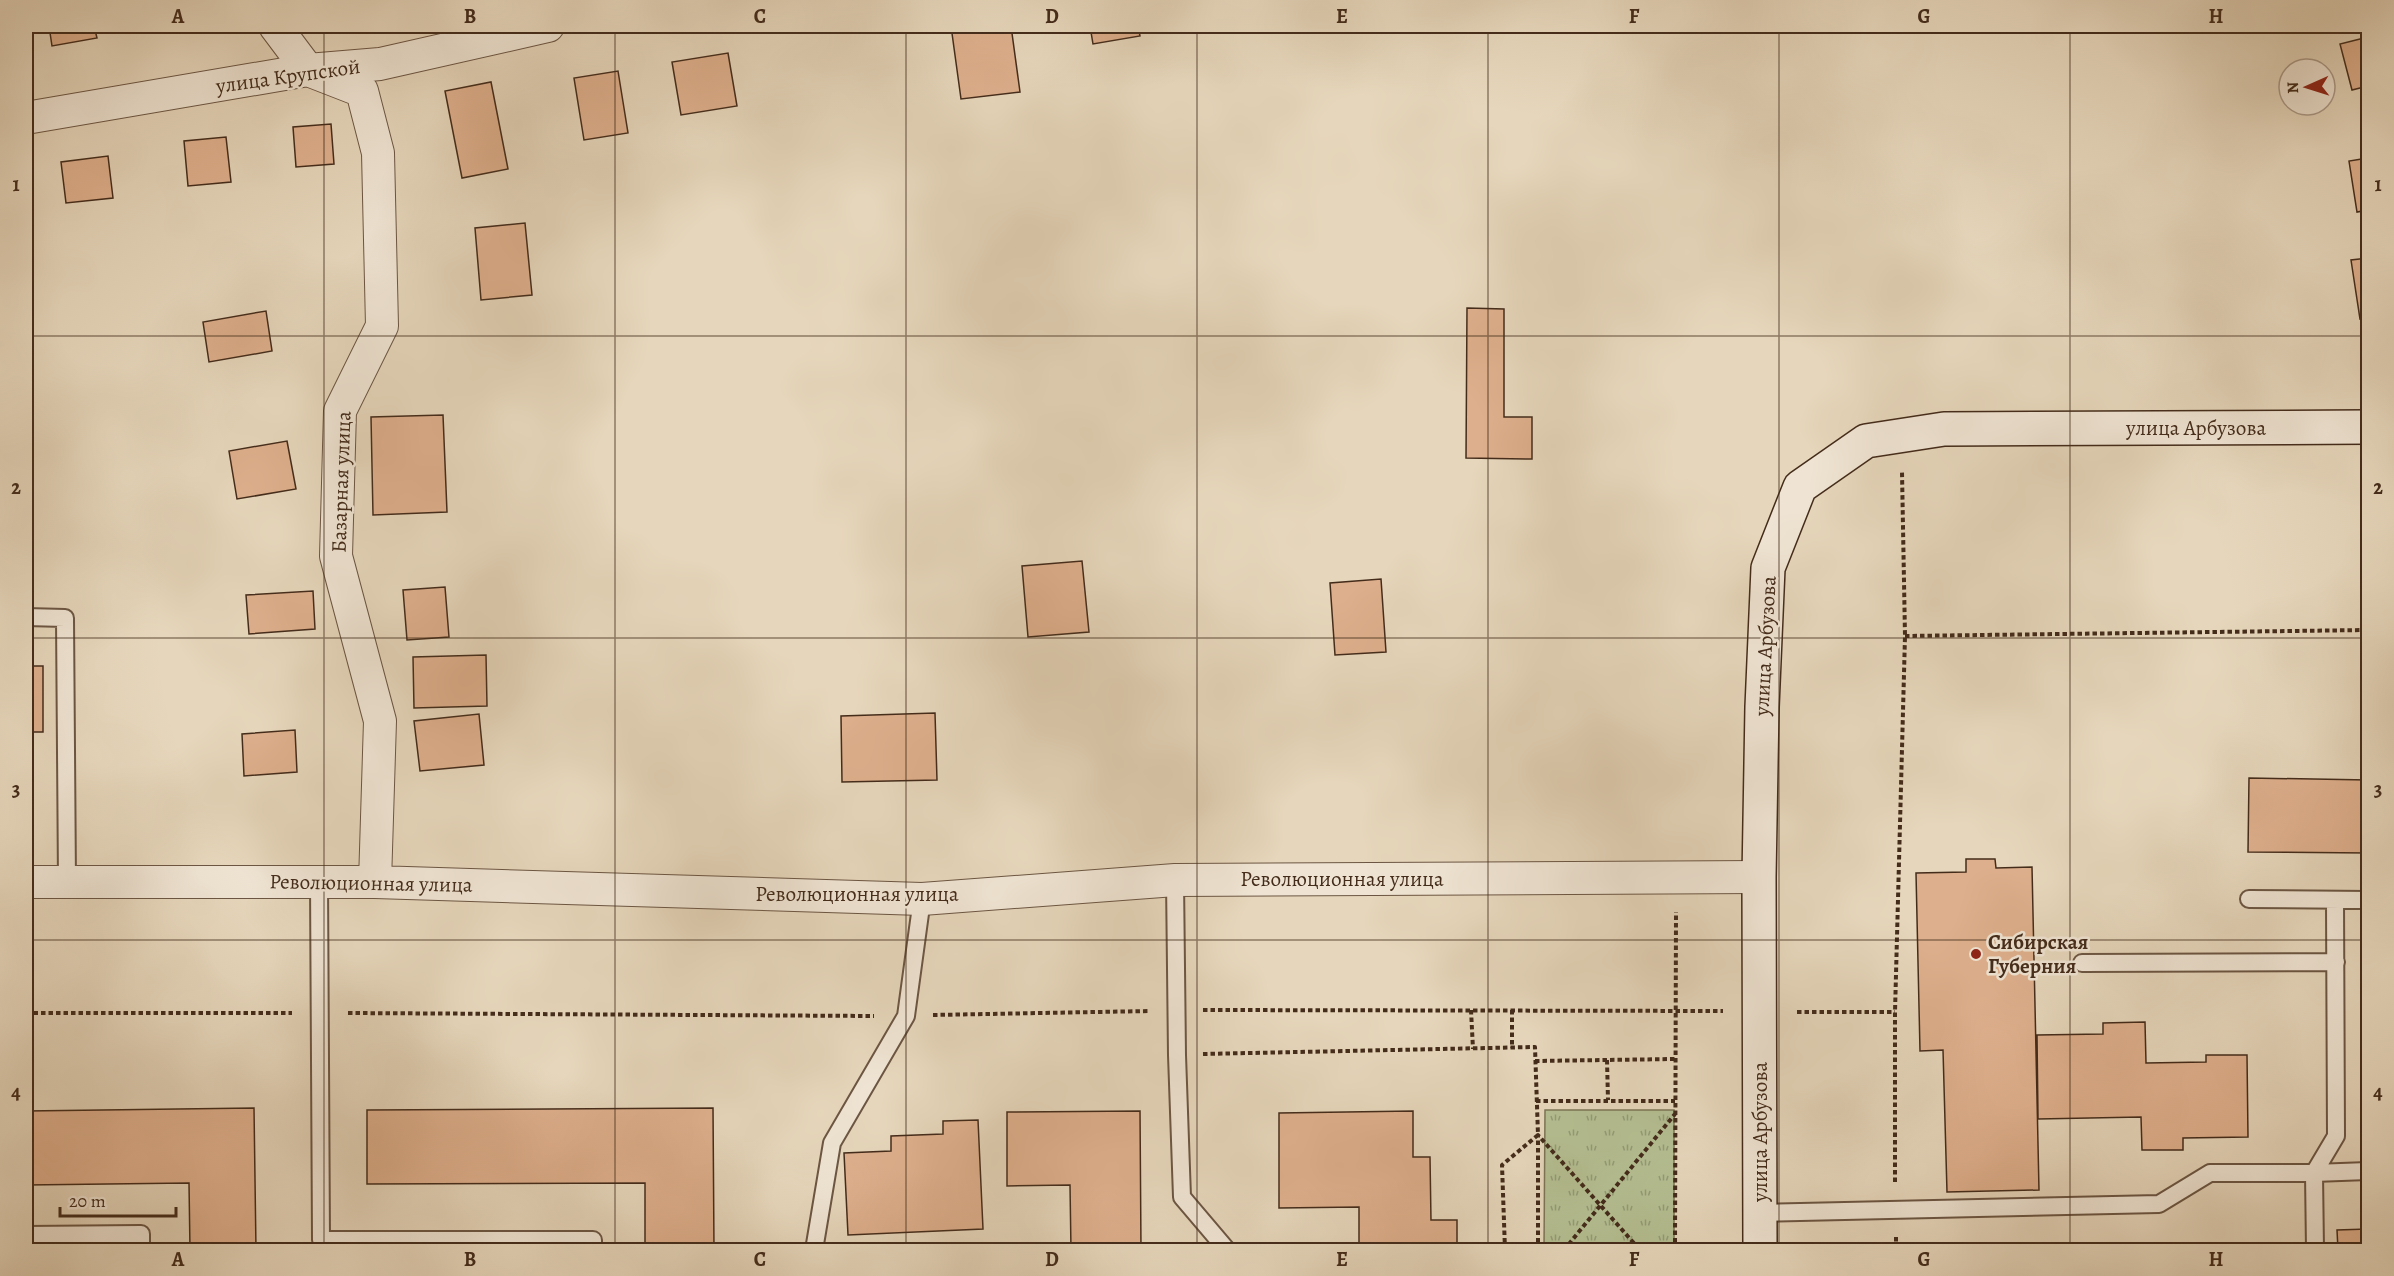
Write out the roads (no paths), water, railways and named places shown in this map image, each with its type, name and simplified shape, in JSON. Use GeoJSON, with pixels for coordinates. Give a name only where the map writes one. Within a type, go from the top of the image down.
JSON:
{"type":"FeatureCollection","features":[{"type":"Feature","properties":{"kind":"street"},"geometry":{"type":"LineString","coordinates":[[275,26],[308,70]]}},
{"type":"Feature","properties":{"kind":"street","name":"улица Крупской"},"geometry":{"type":"LineString","coordinates":[[26,118],[308,70],[380,64],[548,26]]}},
{"type":"Feature","properties":{"kind":"street","name":"Базарная улица"},"geometry":{"type":"LineString","coordinates":[[308,70],[362,91],[378,153],[382,326],[340,411],[336,556],[380,721],[375,882]]}},
{"type":"Feature","properties":{"kind":"street","name":"улица Арбузова"},"geometry":{"type":"LineString","coordinates":[[1760,1251],[1759,877],[1762,707],[1768,568],[1800,488],[1866,441],[1944,429],[2368,427]]}},
{"type":"Feature","properties":{"kind":"street","name":"Революционная улица"},"geometry":{"type":"LineString","coordinates":[[26,882],[375,882],[922,899],[1175,880],[1759,877]]}},
{"type":"Feature","properties":{"kind":"lane"},"geometry":{"type":"LineString","coordinates":[[26,617],[65,618],[67,882]]}},
{"type":"Feature","properties":{"kind":"lane"},"geometry":{"type":"LineString","coordinates":[[1175,880],[1177,1055],[1182,1197],[1227,1251]]}},
{"type":"Feature","properties":{"kind":"lane"},"geometry":{"type":"LineString","coordinates":[[319,881],[321,1239],[593,1240],[593,1251]]}},
{"type":"Feature","properties":{"kind":"lane"},"geometry":{"type":"LineString","coordinates":[[814,1251],[832,1143],[906,1016],[922,899]]}},
{"type":"Feature","properties":{"kind":"lane"},"geometry":{"type":"LineString","coordinates":[[2249,899],[2368,900]]}},
{"type":"Feature","properties":{"kind":"lane"},"geometry":{"type":"LineString","coordinates":[[2315,1251],[2314,1173],[2336,1136],[2335,900]]}},
{"type":"Feature","properties":{"kind":"lane"},"geometry":{"type":"LineString","coordinates":[[2082,963],[2336,962]]}},
{"type":"Feature","properties":{"kind":"lane"},"geometry":{"type":"LineString","coordinates":[[1760,1213],[2159,1204],[2210,1173],[2368,1171]]}},
{"type":"Feature","properties":{"kind":"lane"},"geometry":{"type":"LineString","coordinates":[[26,1235],[141,1234],[141,1251]]}},
{"type":"Feature","properties":{"kind":"place","name":"Сибирская Губерния"},"geometry":{"type":"Point","coordinates":[1976,954]}}]}
